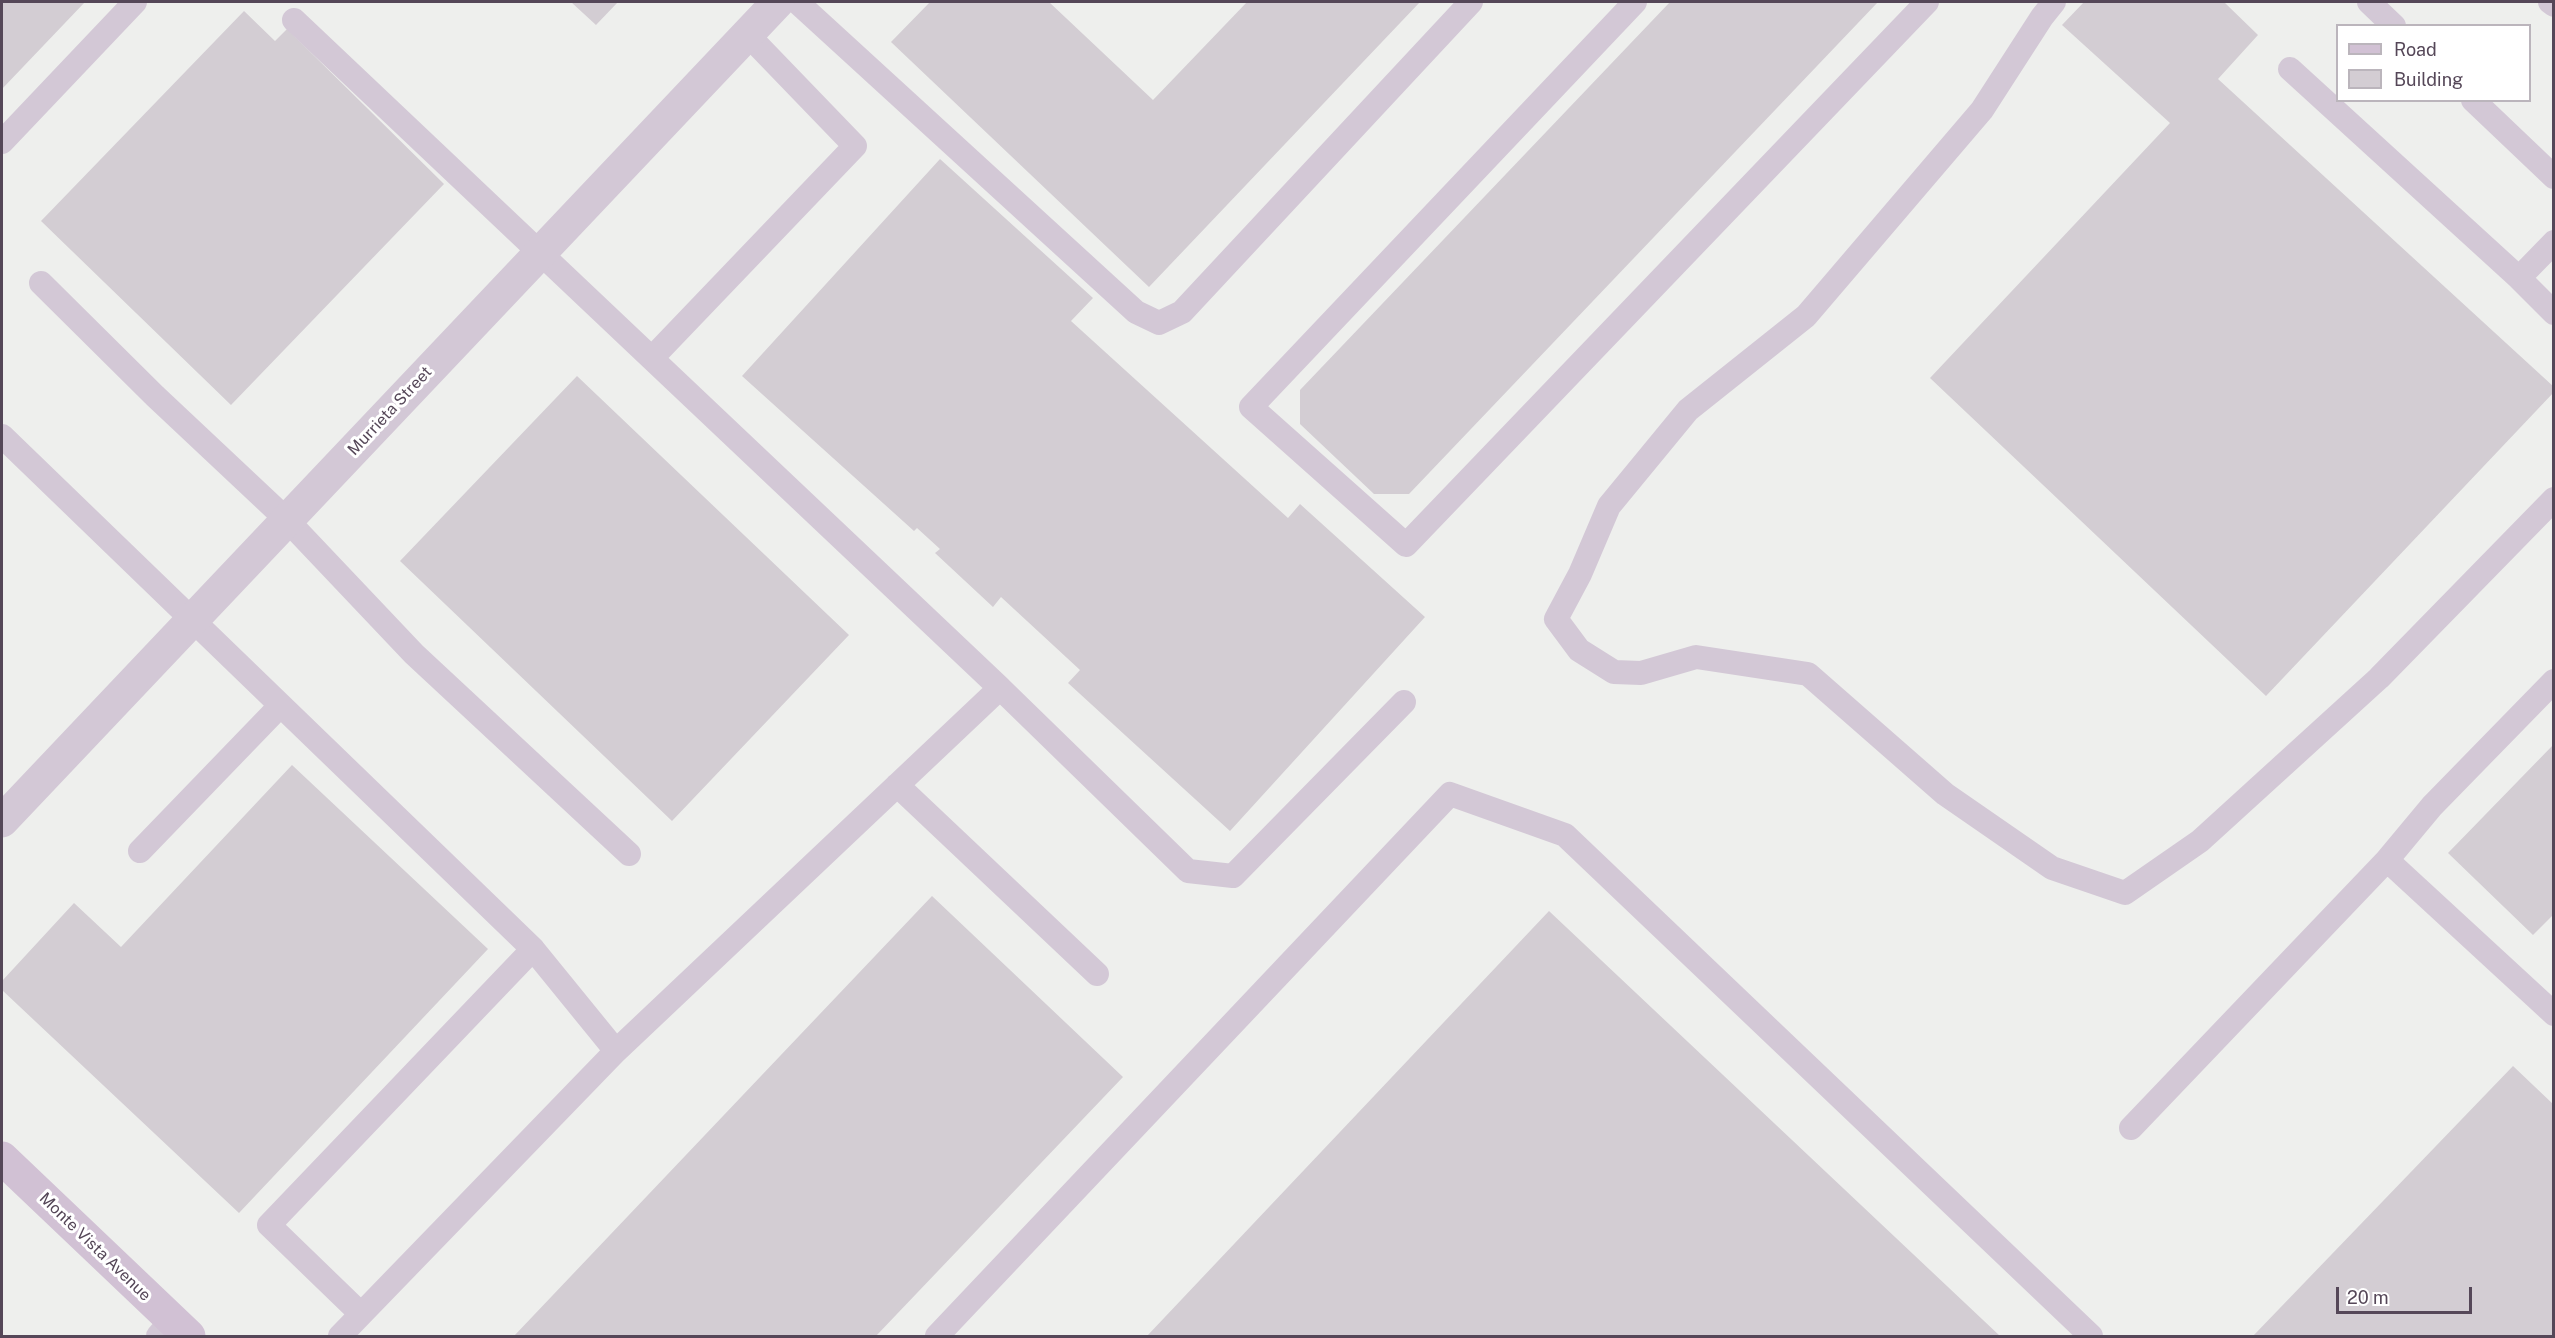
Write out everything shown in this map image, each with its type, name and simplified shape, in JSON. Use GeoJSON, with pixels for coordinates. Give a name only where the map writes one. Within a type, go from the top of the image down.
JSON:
{"type":"FeatureCollection","features":[{"type":"Feature","properties":{"kind":"street","name":"Murrieta Street"},"geometry":{"type":"LineString","coordinates":[[2,821],[778,2]]}},
{"type":"Feature","properties":{"kind":"street","name":"Monte Vista Avenue"},"geometry":{"type":"LineString","coordinates":[[2,1158],[173,1331]]}},
{"type":"Feature","properties":{"kind":"lane"},"geometry":{"type":"LineString","coordinates":[[2,142],[135,2]]}},
{"type":"Feature","properties":{"kind":"lane"},"geometry":{"type":"LineString","coordinates":[[797,2],[1136,312],[1159,323],[1182,312],[1471,2]]}},
{"type":"Feature","properties":{"kind":"lane"},"geometry":{"type":"LineString","coordinates":[[1635,2],[1251,407],[1406,545],[1927,2]]}},
{"type":"Feature","properties":{"kind":"lane"},"geometry":{"type":"LineString","coordinates":[[2054,2],[1982,110],[1806,316],[1688,410],[1609,506],[1580,574],[1556,620],[1579,650],[1614,672],[1641,673],[1696,657],[1808,674],[1945,794],[2052,868],[2126,893],[2200,841],[2379,678],[2553,499]]}},
{"type":"Feature","properties":{"kind":"lane"},"geometry":{"type":"LineString","coordinates":[[2369,2],[2392,24]]}},
{"type":"Feature","properties":{"kind":"lane"},"geometry":{"type":"LineString","coordinates":[[2550,2],[2553,5]]}},
{"type":"Feature","properties":{"kind":"lane"},"geometry":{"type":"LineString","coordinates":[[294,20],[1000,688],[1188,871],[1233,876],[1404,702]]}},
{"type":"Feature","properties":{"kind":"lane"},"geometry":{"type":"LineString","coordinates":[[652,358],[855,146],[747,34]]}},
{"type":"Feature","properties":{"kind":"lane"},"geometry":{"type":"LineString","coordinates":[[2290,69],[2519,278],[2553,313]]}},
{"type":"Feature","properties":{"kind":"lane"},"geometry":{"type":"LineString","coordinates":[[2475,102],[2553,177]]}},
{"type":"Feature","properties":{"kind":"lane"},"geometry":{"type":"LineString","coordinates":[[2519,278],[2553,242]]}},
{"type":"Feature","properties":{"kind":"lane"},"geometry":{"type":"LineString","coordinates":[[40,283],[155,396],[287,520],[414,654],[629,854]]}},
{"type":"Feature","properties":{"kind":"lane"},"geometry":{"type":"LineString","coordinates":[[2,436],[533,949],[616,1051]]}},
{"type":"Feature","properties":{"kind":"lane"},"geometry":{"type":"LineString","coordinates":[[2131,1128],[2387,860],[2432,806],[2553,681]]}},
{"type":"Feature","properties":{"kind":"lane"},"geometry":{"type":"LineString","coordinates":[[340,1336],[616,1051],[1000,688]]}},
{"type":"Feature","properties":{"kind":"lane"},"geometry":{"type":"LineString","coordinates":[[140,851],[280,706]]}},
{"type":"Feature","properties":{"kind":"lane"},"geometry":{"type":"LineString","coordinates":[[897,785],[1097,974]]}},
{"type":"Feature","properties":{"kind":"lane"},"geometry":{"type":"LineString","coordinates":[[936,1336],[1450,794],[1565,835],[2091,1336]]}},
{"type":"Feature","properties":{"kind":"lane"},"geometry":{"type":"LineString","coordinates":[[2387,860],[2553,1014]]}},
{"type":"Feature","properties":{"kind":"lane"},"geometry":{"type":"LineString","coordinates":[[362,1314],[269,1225],[533,949]]}},
{"type":"Feature","properties":{"kind":"building"},"geometry":{"type":"Polygon","coordinates":[[[2,2],[85,2],[2,89],[2,2]]]}},
{"type":"Feature","properties":{"kind":"building"},"geometry":{"type":"Polygon","coordinates":[[[571,2],[618,2],[596,25],[571,2]]]}},
{"type":"Feature","properties":{"kind":"building"},"geometry":{"type":"Polygon","coordinates":[[[930,2],[1049,2],[1153,100],[1247,2],[1420,2],[1149,287],[891,42],[930,2]]]}},
{"type":"Feature","properties":{"kind":"building"},"geometry":{"type":"Polygon","coordinates":[[[1670,2],[1878,2],[1409,494],[1374,494],[1300,424],[1300,390],[1670,2]]]}},
{"type":"Feature","properties":{"kind":"building"},"geometry":{"type":"Polygon","coordinates":[[[2084,2],[2224,2],[2258,35],[2218,79],[2554,387],[2554,392],[2266,696],[1930,378],[2170,123],[2062,25],[2084,2]]]}},
{"type":"Feature","properties":{"kind":"building"},"geometry":{"type":"Polygon","coordinates":[[[244,11],[275,41],[287,29],[444,184],[231,405],[41,221],[244,11]]]}},
{"type":"Feature","properties":{"kind":"building"},"geometry":{"type":"Polygon","coordinates":[[[940,159],[1093,298],[1071,321],[1288,518],[1300,504],[1425,617],[1230,831],[1068,683],[1080,670],[1001,597],[993,607],[935,553],[940,549],[917,528],[914,531],[742,376],[940,159]]]}},
{"type":"Feature","properties":{"kind":"building"},"geometry":{"type":"Polygon","coordinates":[[[577,376],[849,635],[672,821],[400,561],[577,376]]]}},
{"type":"Feature","properties":{"kind":"building"},"geometry":{"type":"Polygon","coordinates":[[[2554,744],[2554,914],[2533,935],[2448,853],[2554,744]]]}},
{"type":"Feature","properties":{"kind":"building"},"geometry":{"type":"Polygon","coordinates":[[[292,765],[488,949],[239,1213],[2,990],[2,981],[74,903],[121,947],[292,765]]]}},
{"type":"Feature","properties":{"kind":"building"},"geometry":{"type":"Polygon","coordinates":[[[932,896],[1123,1077],[876,1336],[514,1336],[932,896]]]}},
{"type":"Feature","properties":{"kind":"building"},"geometry":{"type":"Polygon","coordinates":[[[1549,911],[2000,1336],[1147,1336],[1549,911]]]}},
{"type":"Feature","properties":{"kind":"building"},"geometry":{"type":"Polygon","coordinates":[[[2513,1066],[2554,1105],[2554,1336],[2253,1336],[2513,1066]]]}}]}
